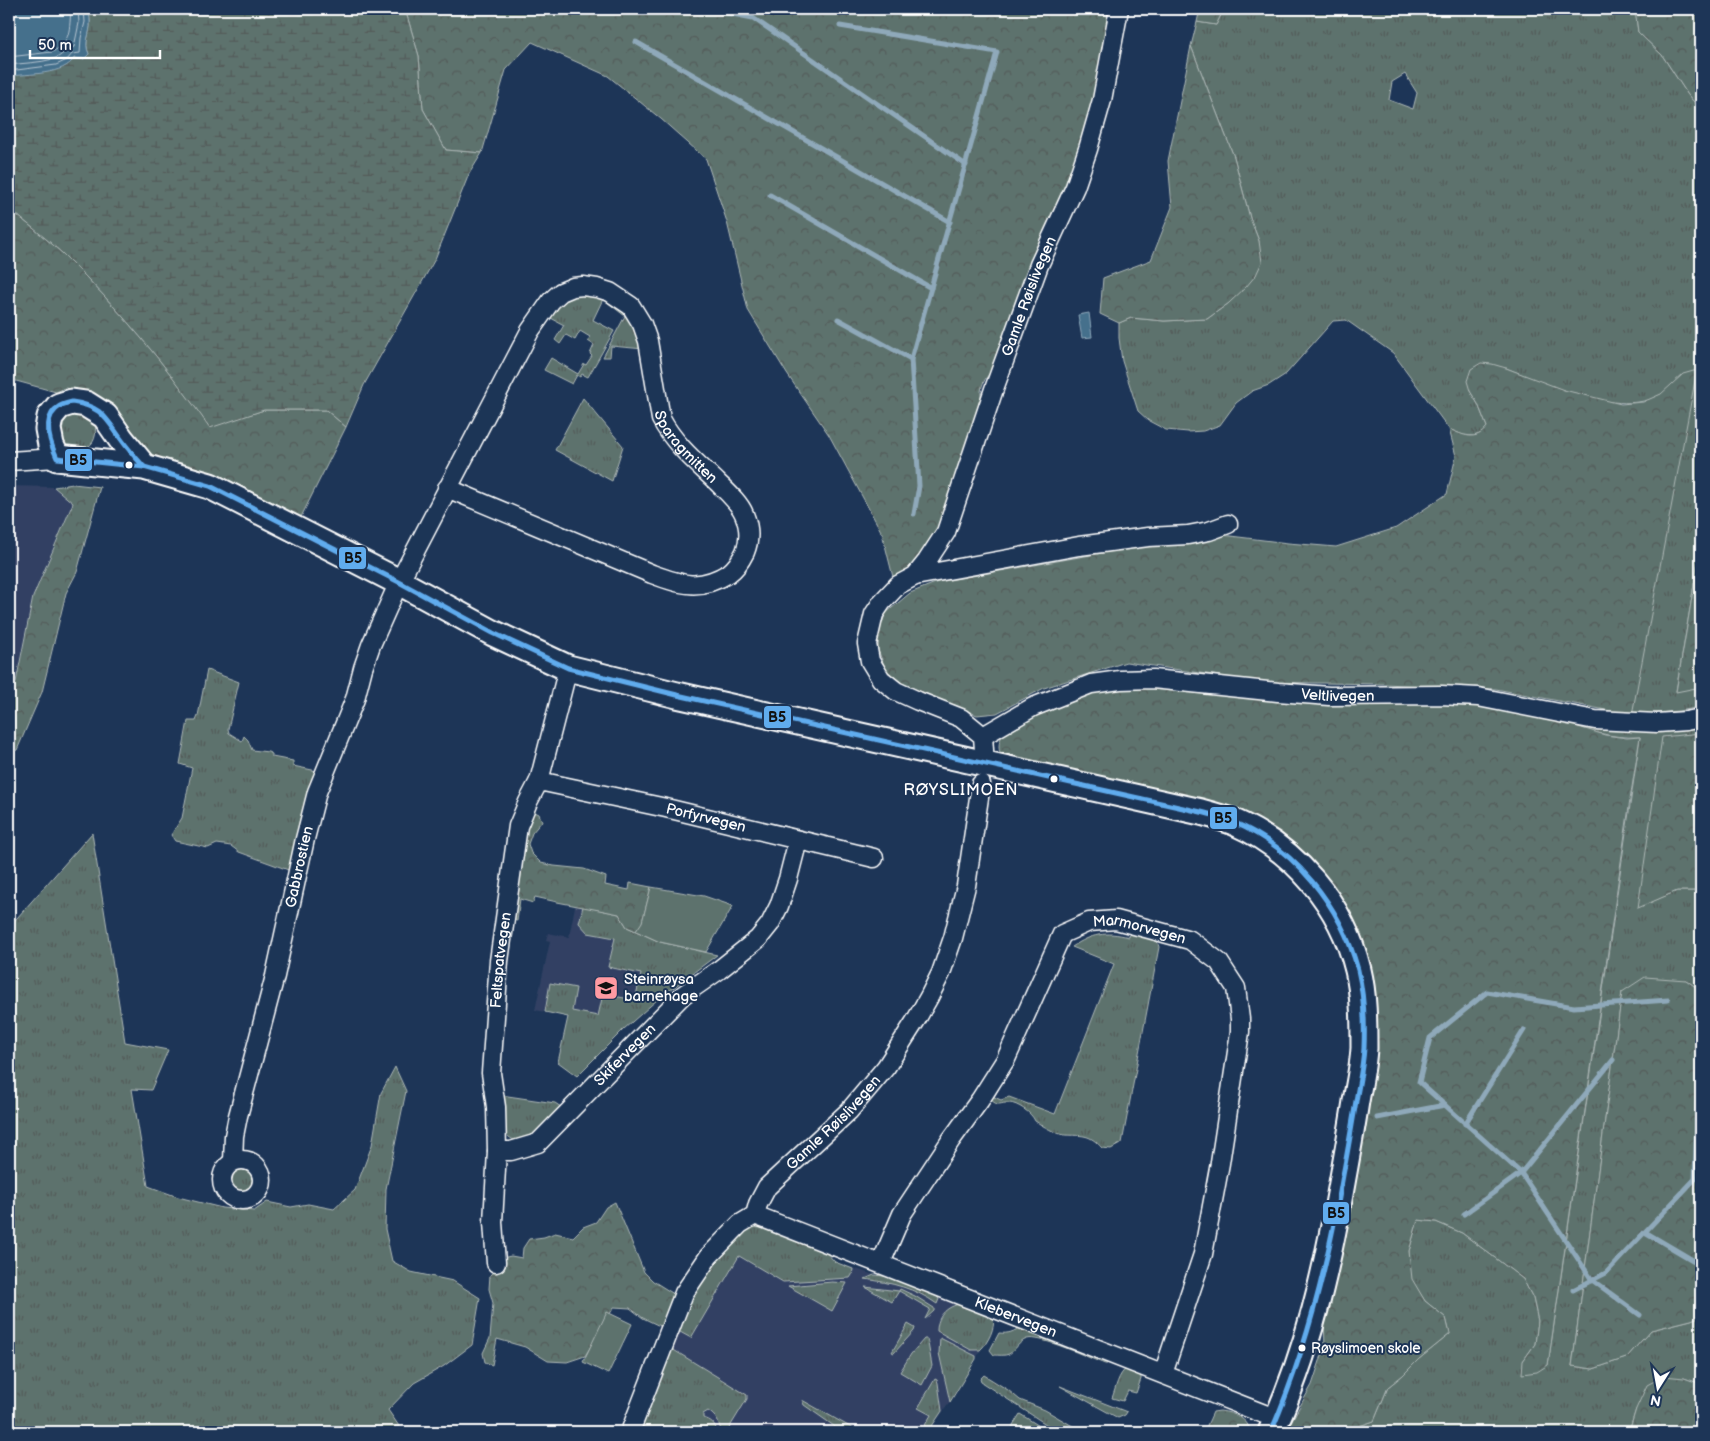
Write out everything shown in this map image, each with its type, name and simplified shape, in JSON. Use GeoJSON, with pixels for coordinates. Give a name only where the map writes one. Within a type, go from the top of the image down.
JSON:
{"type":"FeatureCollection","features":[{"type":"Feature","properties":{"kind":"street","name":"Gamle Røislivegen"},"geometry":{"type":"LineString","coordinates":[[915,576],[928,561],[946,532],[994,388],[1039,265],[1075,187],[1102,100],[1119,9]]}},
{"type":"Feature","properties":{"kind":"street","name":"Sparagmitten"},"geometry":{"type":"LineString","coordinates":[[399,582],[447,488],[530,331],[551,301],[561,292],[573,287],[583,286],[610,292],[631,306],[642,324],[648,341],[661,419],[677,442],[726,491],[743,512],[748,526],[747,546],[742,559],[732,571],[716,581],[683,585],[652,574],[447,488]]}},
{"type":"Feature","properties":{"kind":"street"},"geometry":{"type":"LineString","coordinates":[[57,458],[51,445],[48,429],[50,417],[59,406],[72,402],[86,404],[104,416],[120,439],[144,467]]}},
{"type":"Feature","properties":{"kind":"street"},"geometry":{"type":"LineString","coordinates":[[9,461],[57,458],[144,467],[210,486],[399,582],[493,633],[568,668],[983,774],[1173,805],[1233,822],[1273,843],[1293,859],[1317,886],[1338,917],[1350,944],[1358,971],[1363,1010],[1364,1050],[1338,1207],[1318,1293],[1294,1380],[1274,1425]]}},
{"type":"Feature","properties":{"kind":"street","name":"Gamle Røislivegen"},"geometry":{"type":"LineString","coordinates":[[755,1215],[758,1204],[767,1187],[849,1111],[886,1067],[916,1020],[941,973],[953,938],[964,895],[983,774],[982,736],[961,718],[896,691],[881,679],[870,661],[867,644],[874,614],[882,602],[898,585],[915,576],[1079,546],[1195,534],[1228,524]]}},
{"type":"Feature","properties":{"kind":"street","name":"Gabbrostien"},"geometry":{"type":"LineString","coordinates":[[233,1161],[234,1136],[238,1116],[275,976],[304,840],[317,792],[355,699],[371,645],[399,582]]}},
{"type":"Feature","properties":{"kind":"street","name":"Feltspatvegen"},"geometry":{"type":"LineString","coordinates":[[496,1262],[493,1222],[498,1151],[492,1074],[499,961],[518,826],[539,781],[568,668]]}},
{"type":"Feature","properties":{"kind":"street","name":"Veltlivegen"},"geometry":{"type":"LineString","coordinates":[[982,736],[1033,707],[1091,684],[1120,680],[1153,680],[1329,696],[1441,695],[1478,697],[1566,716],[1612,722],[1657,723],[1701,718]]}},
{"type":"Feature","properties":{"kind":"street","name":"Porfyrvegen"},"geometry":{"type":"LineString","coordinates":[[539,781],[666,808],[874,858]]}},
{"type":"Feature","properties":{"kind":"street","name":"Skifervegen"},"geometry":{"type":"LineString","coordinates":[[498,1151],[511,1151],[538,1143],[683,995],[719,970],[758,939],[770,924],[779,906],[798,840]]}},
{"type":"Feature","properties":{"kind":"street","name":"Marmorvegen"},"geometry":{"type":"LineString","coordinates":[[881,1263],[902,1214],[1006,1059],[1062,934],[1090,922],[1116,920],[1190,940],[1219,962],[1236,988],[1240,1032],[1222,1157],[1203,1254],[1163,1374]]}},
{"type":"Feature","properties":{"kind":"street"},"geometry":{"type":"LineString","coordinates":[[630,1432],[684,1293],[709,1256],[740,1224],[755,1215]]}},
{"type":"Feature","properties":{"kind":"street","name":"Klebervegen"},"geometry":{"type":"LineString","coordinates":[[755,1215],[1163,1374],[1274,1425]]}},
{"type":"Feature","properties":{"kind":"shaded area"},"geometry":{"type":"Polygon","coordinates":[[[9,486],[54,487],[73,502],[33,597],[15,683],[9,682],[9,486]]]}},
{"type":"Feature","properties":{"kind":"shaded area","name":"Steinrøysa barnehage"},"geometry":{"type":"Polygon","coordinates":[[[575,906],[583,906],[660,942],[717,955],[658,999],[624,1029],[577,1076],[558,1062],[568,1017],[535,1010],[550,941],[546,940],[548,933],[569,937],[575,906]]]}},
{"type":"Feature","properties":{"kind":"shaded area"},"geometry":{"type":"Polygon","coordinates":[[[761,1227],[828,1255],[835,1262],[931,1292],[937,1296],[964,1303],[994,1322],[993,1328],[976,1359],[950,1402],[928,1432],[634,1432],[680,1313],[761,1227]]]}},
{"type":"Feature","properties":{"kind":"green space"},"geometry":{"type":"Polygon","coordinates":[[[89,9],[405,9],[419,56],[423,109],[446,150],[482,153],[469,174],[435,259],[364,385],[346,427],[326,410],[264,410],[210,428],[158,359],[102,294],[62,253],[9,208],[9,76],[28,73],[89,54],[87,42],[90,26],[89,9]]]}},
{"type":"Feature","properties":{"kind":"green space"},"geometry":{"type":"Polygon","coordinates":[[[405,9],[1113,9],[1090,126],[995,368],[983,383],[981,402],[937,536],[916,567],[894,581],[882,533],[829,435],[787,374],[748,310],[727,222],[706,159],[608,76],[532,42],[506,70],[482,153],[446,150],[423,109],[419,56],[405,9]]]}},
{"type":"Feature","properties":{"kind":"green space"},"geometry":{"type":"Polygon","coordinates":[[[1200,9],[1224,9],[1216,25],[1197,22],[1200,9]]]}},
{"type":"Feature","properties":{"kind":"green space"},"geometry":{"type":"Polygon","coordinates":[[[1224,9],[1635,9],[1638,32],[1662,55],[1688,95],[1701,110],[1701,543],[1676,691],[1701,687],[1701,707],[1632,715],[1683,374],[1660,395],[1643,401],[1624,403],[1604,401],[1562,390],[1506,368],[1470,391],[1478,404],[1487,427],[1482,433],[1474,436],[1463,435],[1449,429],[1393,353],[1346,320],[1333,321],[1286,374],[1269,385],[1252,391],[1236,403],[1220,425],[1203,431],[1166,430],[1149,421],[1138,411],[1122,361],[1119,323],[1131,318],[1164,321],[1207,319],[1229,303],[1256,275],[1259,241],[1250,218],[1234,157],[1191,46],[1197,22],[1216,25],[1224,9]],[[1405,74],[1392,82],[1389,100],[1413,109],[1417,93],[1405,74]]]}},
{"type":"Feature","properties":{"kind":"green space"},"geometry":{"type":"Polygon","coordinates":[[[1635,9],[1701,9],[1701,110],[1688,95],[1662,55],[1638,32],[1635,9]]]}},
{"type":"Feature","properties":{"kind":"green space"},"geometry":{"type":"Polygon","coordinates":[[[1191,46],[1234,157],[1250,218],[1259,241],[1262,262],[1256,275],[1246,287],[1229,303],[1207,319],[1164,321],[1131,318],[1119,323],[1100,314],[1103,278],[1151,260],[1172,207],[1168,161],[1191,46]]]}},
{"type":"Feature","properties":{"kind":"green space"},"geometry":{"type":"Polygon","coordinates":[[[9,208],[62,253],[102,294],[176,381],[210,427],[264,410],[326,410],[346,427],[301,517],[292,517],[151,455],[78,391],[65,388],[56,392],[9,379],[9,208]]]}},
{"type":"Feature","properties":{"kind":"green space"},"geometry":{"type":"Polygon","coordinates":[[[599,293],[626,310],[644,349],[611,346],[610,357],[603,357],[625,316],[603,299],[593,320],[614,331],[588,377],[582,374],[580,377],[577,375],[572,384],[544,370],[551,358],[578,374],[592,356],[590,354],[594,345],[588,341],[590,337],[580,331],[575,340],[566,335],[560,344],[555,340],[564,325],[549,317],[534,342],[542,321],[563,296],[599,293]]]}},
{"type":"Feature","properties":{"kind":"green space"},"geometry":{"type":"Polygon","coordinates":[[[1481,363],[1506,368],[1564,390],[1621,404],[1643,402],[1661,394],[1683,374],[1697,370],[1632,715],[1496,689],[1384,684],[1260,682],[1126,662],[1044,688],[997,713],[977,715],[903,684],[886,670],[878,650],[879,630],[886,613],[910,593],[938,582],[1119,550],[1222,535],[1336,547],[1396,528],[1447,494],[1456,456],[1449,429],[1464,435],[1474,436],[1483,432],[1487,427],[1467,381],[1471,369],[1481,363]]]}},
{"type":"Feature","properties":{"kind":"green space"},"geometry":{"type":"Polygon","coordinates":[[[583,398],[623,446],[612,481],[555,450],[583,398]]]}},
{"type":"Feature","properties":{"kind":"green space"},"geometry":{"type":"Polygon","coordinates":[[[74,411],[95,424],[96,431],[93,442],[88,447],[82,449],[67,447],[59,437],[62,419],[74,411]]]}},
{"type":"Feature","properties":{"kind":"green space"},"geometry":{"type":"Polygon","coordinates":[[[73,484],[100,487],[77,572],[66,593],[42,692],[17,750],[9,752],[9,682],[16,682],[33,597],[73,503],[54,487],[73,484]]]}},
{"type":"Feature","properties":{"kind":"green space"},"geometry":{"type":"Polygon","coordinates":[[[1701,543],[1701,687],[1676,692],[1701,543]]]}},
{"type":"Feature","properties":{"kind":"green space"},"geometry":{"type":"Polygon","coordinates":[[[207,670],[239,682],[228,729],[229,733],[242,741],[244,736],[252,750],[268,752],[272,754],[272,757],[293,761],[293,766],[317,771],[294,872],[239,852],[231,846],[217,844],[208,848],[175,841],[171,835],[182,818],[192,768],[180,764],[188,721],[196,721],[198,716],[207,670]]]}},
{"type":"Feature","properties":{"kind":"green space"},"geometry":{"type":"Polygon","coordinates":[[[1118,685],[1461,702],[1555,720],[1605,735],[1627,738],[1640,737],[1548,1365],[1537,1372],[1522,1374],[1523,1361],[1535,1344],[1538,1321],[1533,1298],[1523,1279],[1462,1233],[1436,1222],[1418,1220],[1409,1251],[1412,1279],[1425,1301],[1446,1318],[1450,1334],[1388,1387],[1374,1421],[1345,1432],[1282,1432],[1288,1427],[1312,1385],[1325,1346],[1324,1322],[1372,1018],[1299,854],[1004,759],[1000,753],[1000,740],[1003,733],[1065,699],[1118,685]]]}},
{"type":"Feature","properties":{"kind":"green space"},"geometry":{"type":"Polygon","coordinates":[[[1555,720],[1701,723],[1701,733],[1685,736],[1639,907],[1677,891],[1701,891],[1701,991],[1686,980],[1622,992],[1572,1366],[1593,1369],[1626,1358],[1651,1330],[1701,1316],[1701,1384],[1684,1378],[1636,1409],[1629,1432],[1345,1432],[1374,1421],[1388,1387],[1450,1334],[1446,1318],[1425,1301],[1411,1279],[1409,1251],[1418,1220],[1436,1222],[1462,1233],[1523,1279],[1533,1298],[1538,1321],[1535,1344],[1523,1361],[1548,1365],[1640,737],[1607,735],[1555,720]]]}},
{"type":"Feature","properties":{"kind":"green space"},"geometry":{"type":"Polygon","coordinates":[[[1701,733],[1701,891],[1677,891],[1638,908],[1662,737],[1701,733]]]}},
{"type":"Feature","properties":{"kind":"green space"},"geometry":{"type":"Polygon","coordinates":[[[533,811],[539,814],[542,821],[532,833],[528,844],[531,853],[541,863],[584,869],[606,877],[605,885],[629,890],[630,883],[651,887],[642,923],[636,931],[627,927],[619,914],[535,897],[533,903],[520,899],[517,921],[513,920],[520,845],[533,811]]]}},
{"type":"Feature","properties":{"kind":"green space"},"geometry":{"type":"Polygon","coordinates":[[[92,833],[125,1042],[168,1050],[151,1090],[132,1089],[148,1186],[178,1197],[222,1208],[254,1211],[267,1202],[291,1207],[308,1204],[334,1209],[355,1190],[372,1145],[381,1093],[395,1067],[406,1091],[386,1189],[385,1229],[392,1261],[411,1272],[453,1281],[480,1298],[472,1345],[444,1366],[414,1383],[388,1410],[403,1432],[9,1432],[9,927],[92,833]]]}},
{"type":"Feature","properties":{"kind":"green space"},"geometry":{"type":"Polygon","coordinates":[[[651,887],[704,896],[733,906],[706,952],[660,942],[636,931],[642,922],[651,887]]]}},
{"type":"Feature","properties":{"kind":"green space","name":"Steinrøysa barnehage"},"geometry":{"type":"Polygon","coordinates":[[[583,906],[619,914],[627,927],[660,942],[717,955],[658,999],[624,1029],[577,1076],[558,1062],[568,1017],[545,1012],[550,983],[576,988],[572,1011],[598,1016],[603,994],[635,1000],[641,974],[608,967],[615,938],[588,933],[579,923],[583,906]]]}},
{"type":"Feature","properties":{"kind":"green space"},"geometry":{"type":"Polygon","coordinates":[[[1131,930],[1156,938],[1159,947],[1122,1143],[1111,1149],[1102,1148],[1089,1138],[1065,1135],[1050,1130],[1035,1121],[1028,1112],[1016,1105],[993,1102],[990,1099],[995,1088],[999,1088],[994,1097],[1001,1100],[1009,1097],[1055,1114],[1114,964],[1072,947],[1086,939],[1099,935],[1113,934],[1129,937],[1131,930]]]}},
{"type":"Feature","properties":{"kind":"green space"},"geometry":{"type":"Polygon","coordinates":[[[1645,977],[1686,980],[1701,991],[1701,1316],[1651,1330],[1626,1358],[1593,1369],[1572,1366],[1622,992],[1645,977]]]}},
{"type":"Feature","properties":{"kind":"green space"},"geometry":{"type":"Polygon","coordinates":[[[501,1095],[555,1103],[561,1107],[536,1135],[520,1141],[513,1139],[505,1133],[501,1095]]]}},
{"type":"Feature","properties":{"kind":"green space"},"geometry":{"type":"Polygon","coordinates":[[[242,1165],[248,1166],[256,1174],[256,1186],[248,1194],[242,1195],[236,1194],[228,1186],[227,1180],[228,1174],[236,1166],[242,1165]]]}},
{"type":"Feature","properties":{"kind":"green space"},"geometry":{"type":"Polygon","coordinates":[[[615,1202],[644,1272],[653,1281],[677,1296],[666,1329],[643,1318],[630,1308],[614,1307],[585,1356],[567,1362],[548,1361],[525,1347],[497,1339],[492,1365],[485,1362],[483,1353],[490,1338],[493,1303],[489,1289],[490,1275],[500,1264],[502,1258],[511,1256],[522,1258],[523,1248],[529,1239],[555,1233],[573,1237],[583,1227],[596,1222],[606,1207],[615,1202]]]}},
{"type":"Feature","properties":{"kind":"green space"},"geometry":{"type":"Polygon","coordinates":[[[750,1227],[775,1229],[823,1249],[835,1262],[853,1269],[852,1275],[850,1278],[783,1282],[739,1256],[691,1338],[680,1332],[678,1328],[680,1313],[716,1253],[750,1227]]]}},
{"type":"Feature","properties":{"kind":"green space"},"geometry":{"type":"Polygon","coordinates":[[[874,1275],[899,1279],[927,1289],[939,1299],[937,1304],[929,1298],[903,1287],[865,1279],[874,1275]]]}},
{"type":"Feature","properties":{"kind":"green space"},"geometry":{"type":"Polygon","coordinates":[[[832,1282],[847,1283],[832,1311],[788,1286],[832,1282]]]}},
{"type":"Feature","properties":{"kind":"green space"},"geometry":{"type":"Polygon","coordinates":[[[865,1287],[899,1291],[892,1302],[865,1287]]]}},
{"type":"Feature","properties":{"kind":"green space"},"geometry":{"type":"Polygon","coordinates":[[[900,1289],[915,1296],[934,1308],[934,1311],[925,1319],[930,1309],[899,1291],[900,1289]]]}},
{"type":"Feature","properties":{"kind":"green space"},"geometry":{"type":"Polygon","coordinates":[[[964,1303],[993,1316],[991,1334],[980,1350],[971,1350],[937,1331],[939,1320],[945,1311],[953,1306],[964,1303]]]}},
{"type":"Feature","properties":{"kind":"green space"},"geometry":{"type":"Polygon","coordinates":[[[607,1312],[632,1324],[608,1374],[583,1362],[607,1312]]]}},
{"type":"Feature","properties":{"kind":"green space"},"geometry":{"type":"Polygon","coordinates":[[[908,1324],[915,1328],[914,1331],[894,1353],[892,1352],[908,1324]]]}},
{"type":"Feature","properties":{"kind":"green space"},"geometry":{"type":"Polygon","coordinates":[[[1022,1326],[1108,1361],[1107,1364],[1043,1340],[1034,1339],[1024,1340],[1009,1354],[994,1355],[990,1350],[999,1333],[1011,1332],[1022,1326]]]}},
{"type":"Feature","properties":{"kind":"green space"},"geometry":{"type":"Polygon","coordinates":[[[940,1338],[976,1356],[950,1402],[939,1353],[940,1338]]]}},
{"type":"Feature","properties":{"kind":"green space"},"geometry":{"type":"Polygon","coordinates":[[[924,1339],[927,1339],[932,1366],[922,1385],[900,1372],[911,1354],[924,1339]]]}},
{"type":"Feature","properties":{"kind":"green space"},"geometry":{"type":"Polygon","coordinates":[[[672,1349],[747,1395],[747,1399],[728,1430],[721,1431],[717,1420],[708,1411],[703,1414],[703,1418],[712,1422],[717,1432],[634,1432],[672,1349]]]}},
{"type":"Feature","properties":{"kind":"green space"},"geometry":{"type":"Polygon","coordinates":[[[1127,1368],[1141,1375],[1136,1393],[1128,1391],[1123,1401],[1112,1398],[1119,1377],[1127,1368]]]}},
{"type":"Feature","properties":{"kind":"green space"},"geometry":{"type":"Polygon","coordinates":[[[984,1375],[1020,1400],[1045,1410],[1083,1432],[1058,1432],[981,1382],[980,1379],[984,1375]]]}},
{"type":"Feature","properties":{"kind":"green space"},"geometry":{"type":"Polygon","coordinates":[[[1664,1376],[1684,1378],[1701,1384],[1701,1432],[1629,1432],[1636,1409],[1647,1385],[1664,1376]]]}},
{"type":"Feature","properties":{"kind":"green space"},"geometry":{"type":"Polygon","coordinates":[[[935,1379],[938,1383],[942,1411],[928,1432],[921,1432],[931,1415],[918,1408],[935,1379]]]}},
{"type":"Feature","properties":{"kind":"green space"},"geometry":{"type":"Polygon","coordinates":[[[1060,1386],[1127,1412],[1118,1418],[1060,1386]]]}},
{"type":"Feature","properties":{"kind":"green space"},"geometry":{"type":"Polygon","coordinates":[[[802,1400],[859,1432],[838,1432],[834,1426],[804,1405],[802,1400]]]}},
{"type":"Feature","properties":{"kind":"green space"},"geometry":{"type":"Polygon","coordinates":[[[1220,1411],[1240,1417],[1247,1423],[1251,1432],[1204,1432],[1213,1412],[1220,1411]]]}},
{"type":"Feature","properties":{"kind":"green space"},"geometry":{"type":"Polygon","coordinates":[[[1020,1414],[1049,1432],[1012,1432],[1013,1425],[1020,1414]]]}},
{"type":"Feature","properties":{"kind":"water"},"geometry":{"type":"Polygon","coordinates":[[[9,9],[89,9],[90,26],[87,50],[89,54],[84,59],[74,58],[63,68],[54,71],[9,76],[9,9]]]}},
{"type":"Feature","properties":{"kind":"water"},"geometry":{"type":"Polygon","coordinates":[[[1089,313],[1092,337],[1082,338],[1078,315],[1089,313]]]}},
{"type":"Feature","properties":{"kind":"waterway"},"geometry":{"type":"LineString","coordinates":[[706,9],[753,18],[966,165]]}},
{"type":"Feature","properties":{"kind":"waterway"},"geometry":{"type":"LineString","coordinates":[[840,26],[997,52],[911,359],[919,486],[914,514]]}},
{"type":"Feature","properties":{"kind":"waterway"},"geometry":{"type":"LineString","coordinates":[[636,42],[950,222]]}},
{"type":"Feature","properties":{"kind":"waterway"},"geometry":{"type":"LineString","coordinates":[[770,195],[931,288]]}},
{"type":"Feature","properties":{"kind":"waterway"},"geometry":{"type":"LineString","coordinates":[[838,319],[911,359]]}},
{"type":"Feature","properties":{"kind":"waterway"},"geometry":{"type":"LineString","coordinates":[[1640,1315],[1592,1280],[1521,1173],[1419,1082],[1430,1038],[1487,992],[1574,1007],[1668,1000]]}},
{"type":"Feature","properties":{"kind":"waterway"},"geometry":{"type":"LineString","coordinates":[[1695,1179],[1700,1024]]}},
{"type":"Feature","properties":{"kind":"waterway"},"geometry":{"type":"LineString","coordinates":[[1465,1124],[1524,1030]]}},
{"type":"Feature","properties":{"kind":"waterway"},"geometry":{"type":"LineString","coordinates":[[1464,1214],[1521,1173],[1613,1060]]}},
{"type":"Feature","properties":{"kind":"waterway"},"geometry":{"type":"LineString","coordinates":[[1377,1118],[1445,1105]]}},
{"type":"Feature","properties":{"kind":"waterway"},"geometry":{"type":"LineString","coordinates":[[1573,1290],[1606,1273],[1695,1179],[1701,1176]]}},
{"type":"Feature","properties":{"kind":"waterway"},"geometry":{"type":"LineString","coordinates":[[1645,1232],[1701,1265]]}},
{"type":"Feature","properties":{"kind":"transit line","name":"B5"},"geometry":{"type":"LineString","coordinates":[[72,402],[90,406],[101,414],[144,467],[57,458],[50,438],[49,423],[54,411],[60,406],[72,402]]}},
{"type":"Feature","properties":{"kind":"transit line","name":"B5"},"geometry":{"type":"LineString","coordinates":[[144,467],[210,486],[399,582],[493,633],[568,668],[677,695],[1221,817],[1255,833],[1295,863],[1327,902],[1350,946],[1362,989],[1364,1038],[1362,1068],[1323,1274],[1306,1338],[1271,1432]]}},
{"type":"Feature","properties":{"kind":"place","name":"Steinrøysa barnehage"},"geometry":{"type":"Point","coordinates":[606,988]}},
{"type":"Feature","properties":{"kind":"place","name":"Røyslimoen skole"},"geometry":{"type":"Point","coordinates":[1302,1348]}},
{"type":"Feature","properties":{"kind":"district","name":"RØYSLIMOEN"},"geometry":{"type":"Point","coordinates":[961,790]}}]}
